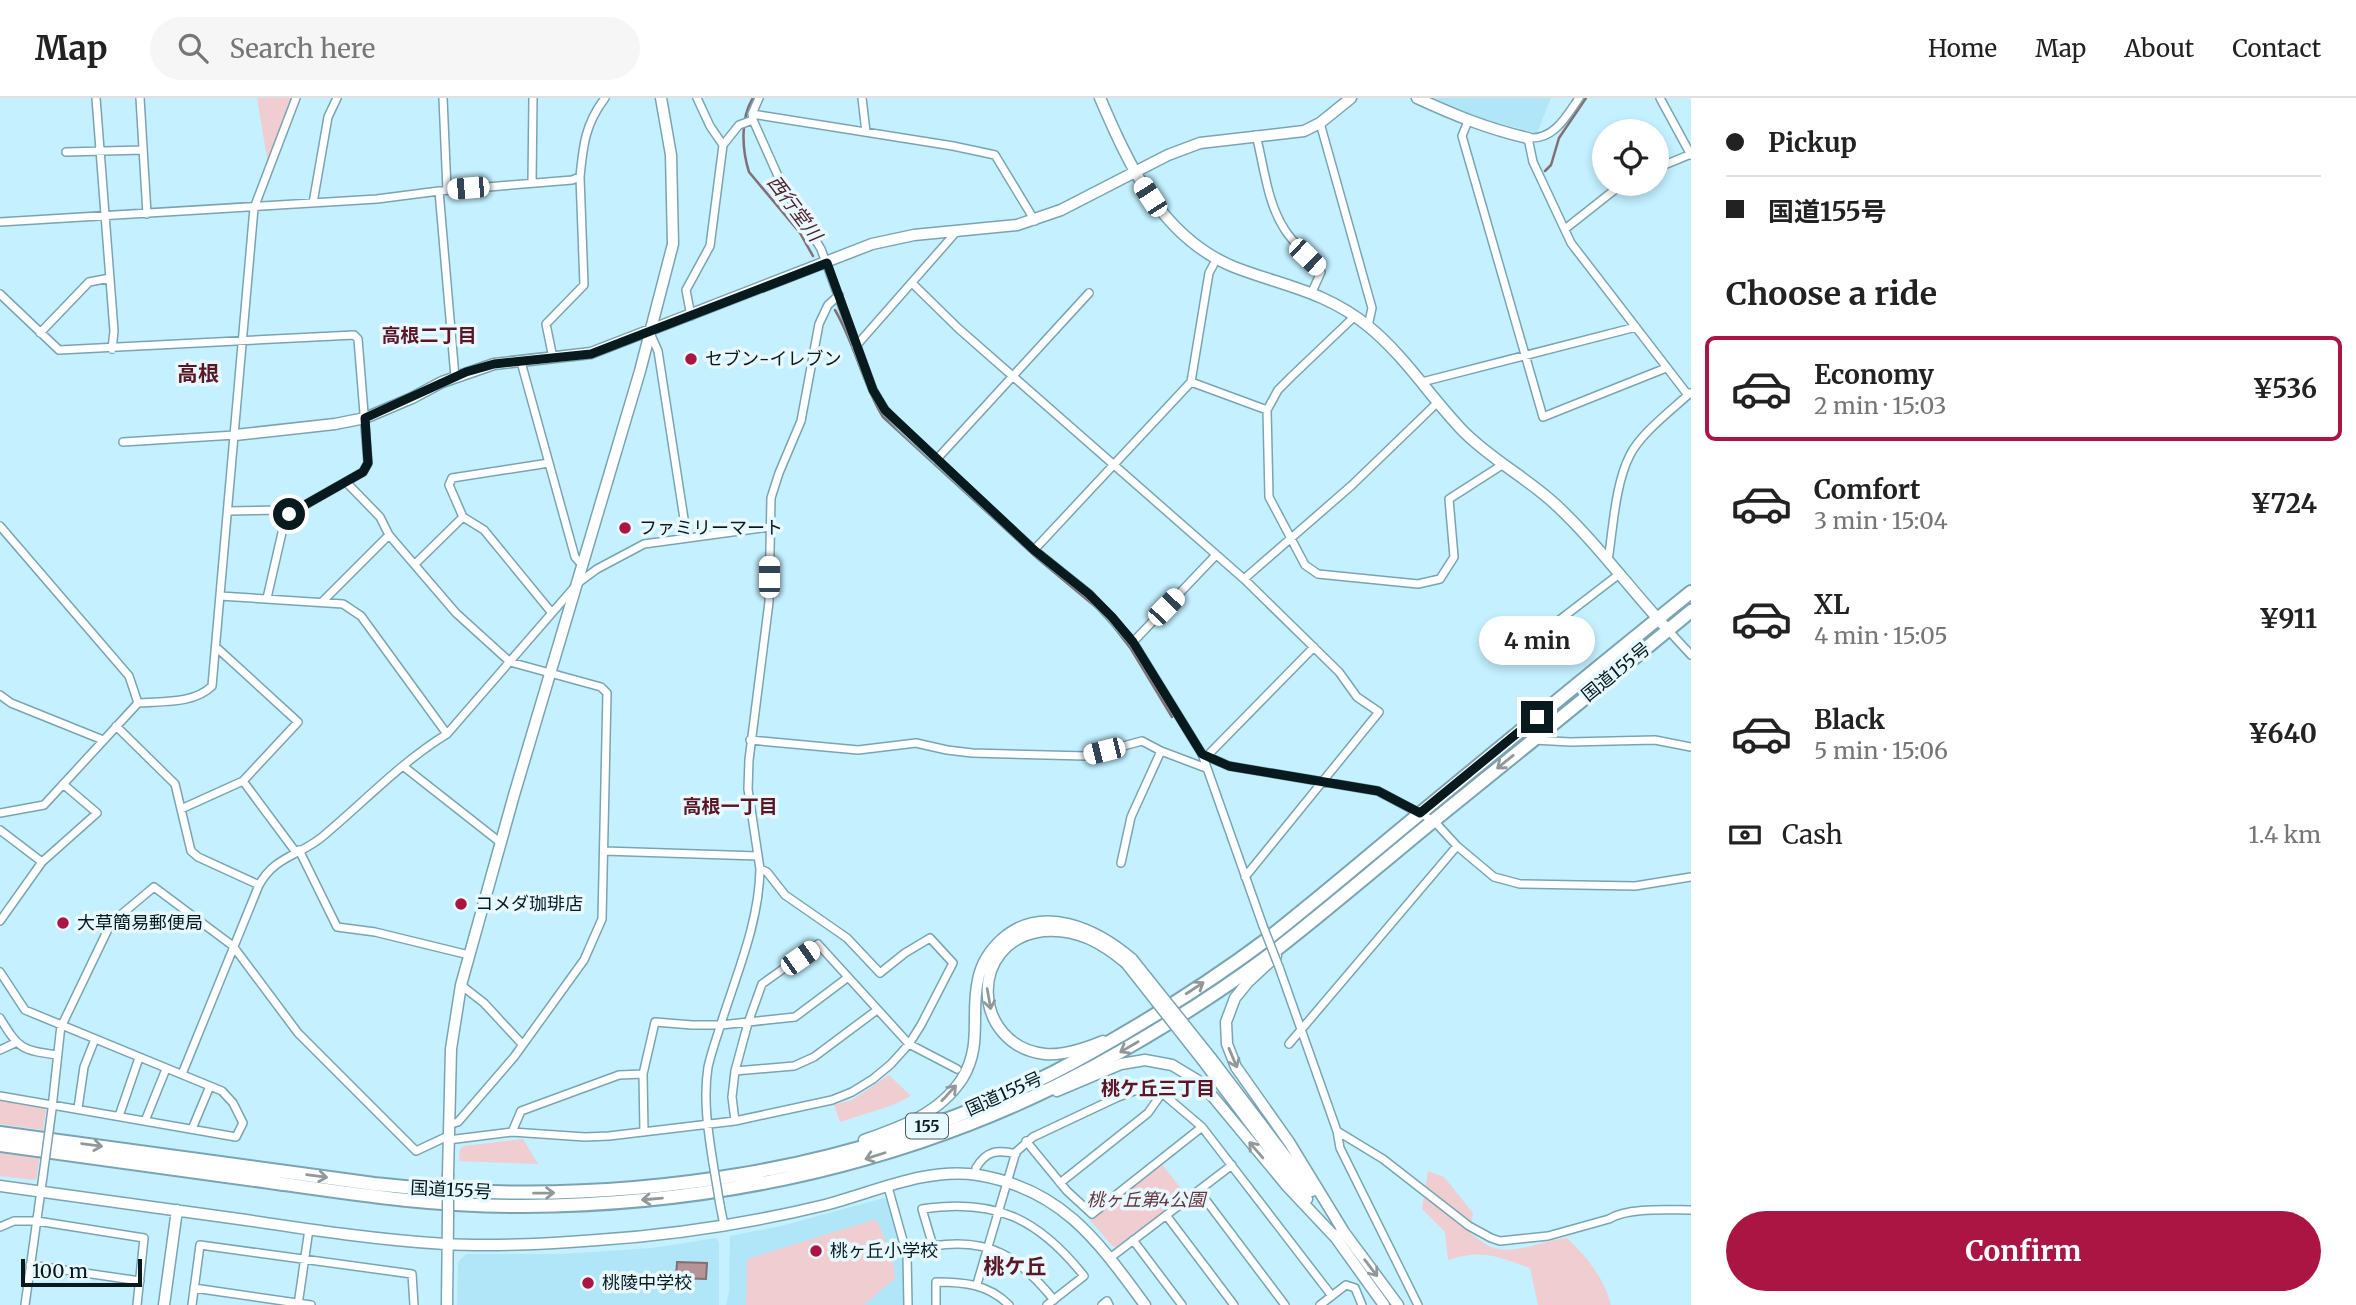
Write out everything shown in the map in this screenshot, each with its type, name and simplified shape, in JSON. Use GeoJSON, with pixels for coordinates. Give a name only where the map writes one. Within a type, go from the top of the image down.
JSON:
{"type":"FeatureCollection","features":[{"type":"Feature","properties":{"kind":"highway","name":"国道155号"},"geometry":{"type":"LineString","coordinates":[[0,1133],[432,1190],[518,1193],[595,1191],[677,1184],[777,1167],[853,1150],[936,1123],[1036,1080],[1132,1029],[1264,941],[1691,592]]}},
{"type":"Feature","properties":{"kind":"highway","name":"国道155号"},"geometry":{"type":"LineString","coordinates":[[0,1145],[373,1197],[520,1206],[597,1204],[676,1197],[854,1163],[943,1134],[1032,1096],[1132,1045],[1229,984],[1346,893],[1691,611]]}},
{"type":"Feature","properties":{"kind":"street"},"geometry":{"type":"LineString","coordinates":[[96,98],[114,331],[112,349]]}},
{"type":"Feature","properties":{"kind":"street"},"geometry":{"type":"LineString","coordinates":[[140,98],[147,214]]}},
{"type":"Feature","properties":{"kind":"street"},"geometry":{"type":"LineString","coordinates":[[0,813],[44,805],[138,703],[195,698],[212,686],[254,208],[296,98]]}},
{"type":"Feature","properties":{"kind":"street"},"geometry":{"type":"LineString","coordinates":[[313,203],[328,117],[337,98]]}},
{"type":"Feature","properties":{"kind":"street"},"geometry":{"type":"LineString","coordinates":[[443,98],[443,190],[455,377]]}},
{"type":"Feature","properties":{"kind":"street"},"geometry":{"type":"LineString","coordinates":[[531,183],[533,98]]}},
{"type":"Feature","properties":{"kind":"street"},"geometry":{"type":"LineString","coordinates":[[553,358],[546,324],[584,285],[580,177],[583,138],[596,110],[605,98]]}},
{"type":"Feature","properties":{"kind":"street"},"geometry":{"type":"LineString","coordinates":[[447,1305],[451,1049],[461,985],[673,244],[671,155],[661,98]]}},
{"type":"Feature","properties":{"kind":"street"},"geometry":{"type":"LineString","coordinates":[[697,98],[710,126],[723,145]]}},
{"type":"Feature","properties":{"kind":"street"},"geometry":{"type":"LineString","coordinates":[[691,316],[686,290],[710,246],[723,145],[739,125],[752,117],[759,98]]}},
{"type":"Feature","properties":{"kind":"street"},"geometry":{"type":"LineString","coordinates":[[862,98],[866,132]]}},
{"type":"Feature","properties":{"kind":"street"},"geometry":{"type":"LineString","coordinates":[[1100,98],[1134,173],[1174,226],[1193,244],[1233,267],[1312,292],[1368,326],[1464,431],[1502,465],[1554,503],[1691,655]]}},
{"type":"Feature","properties":{"kind":"street"},"geometry":{"type":"LineString","coordinates":[[123,442],[235,435],[365,418],[455,377],[494,364],[591,354],[872,244],[915,235],[1017,226],[1035,221],[1073,205],[1168,155],[1200,143],[1304,131],[1320,123],[1350,98]]}},
{"type":"Feature","properties":{"kind":"street"},"geometry":{"type":"LineString","coordinates":[[1417,98],[1468,121],[1538,139],[1556,129],[1579,98]]}},
{"type":"Feature","properties":{"kind":"street"},"geometry":{"type":"LineString","coordinates":[[1660,98],[1691,155],[1669,163]]}},
{"type":"Feature","properties":{"kind":"street"},"geometry":{"type":"LineString","coordinates":[[752,117],[866,132],[995,155],[1035,221]]}},
{"type":"Feature","properties":{"kind":"street"},"geometry":{"type":"LineString","coordinates":[[752,117],[782,185],[827,263],[834,300],[873,390],[885,410],[1034,550],[1089,594],[1133,642],[1204,755],[1206,768],[1337,1131],[1340,1148],[1418,1305]]}},
{"type":"Feature","properties":{"kind":"street"},"geometry":{"type":"LineString","coordinates":[[1468,121],[1462,136],[1543,417],[1666,368]]}},
{"type":"Feature","properties":{"kind":"street"},"geometry":{"type":"LineString","coordinates":[[1320,123],[1371,307],[1368,326]]}},
{"type":"Feature","properties":{"kind":"street"},"geometry":{"type":"LineString","coordinates":[[1256,135],[1274,207],[1283,228],[1321,272],[1312,292]]}},
{"type":"Feature","properties":{"kind":"street"},"geometry":{"type":"LineString","coordinates":[[1528,138],[1533,162],[1571,243],[1666,368],[1689,394],[1641,440],[1630,455],[1622,478],[1608,561]]}},
{"type":"Feature","properties":{"kind":"street"},"geometry":{"type":"LineString","coordinates":[[66,152],[143,150]]}},
{"type":"Feature","properties":{"kind":"street"},"geometry":{"type":"LineString","coordinates":[[0,222],[377,199],[580,177]]}},
{"type":"Feature","properties":{"kind":"street"},"geometry":{"type":"LineString","coordinates":[[1565,229],[1607,196]]}},
{"type":"Feature","properties":{"kind":"street"},"geometry":{"type":"LineString","coordinates":[[856,346],[958,230]]}},
{"type":"Feature","properties":{"kind":"street"},"geometry":{"type":"LineString","coordinates":[[1034,550],[1191,382],[1209,273],[1217,258]]}},
{"type":"Feature","properties":{"kind":"street"},"geometry":{"type":"LineString","coordinates":[[40,333],[89,282],[110,278]]}},
{"type":"Feature","properties":{"kind":"street"},"geometry":{"type":"LineString","coordinates":[[912,283],[959,329],[1244,579],[1339,672],[1357,697],[1379,712],[1245,877]]}},
{"type":"Feature","properties":{"kind":"street"},"geometry":{"type":"LineString","coordinates":[[936,460],[1089,293]]}},
{"type":"Feature","properties":{"kind":"street"},"geometry":{"type":"LineString","coordinates":[[0,294],[59,350],[354,335],[358,339],[368,463],[363,472],[289,514],[284,524],[267,598]]}},
{"type":"Feature","properties":{"kind":"street"},"geometry":{"type":"LineString","coordinates":[[724,1225],[707,1124],[706,1090],[709,1065],[754,924],[760,869],[748,789],[750,740],[769,602],[771,498],[801,421],[819,324],[834,300]]}},
{"type":"Feature","properties":{"kind":"street"},"geometry":{"type":"LineString","coordinates":[[1355,317],[1278,390],[1267,410],[1269,497],[1305,565],[1318,574],[1418,584],[1440,579],[1454,557],[1449,499],[1502,465]]}},
{"type":"Feature","properties":{"kind":"street"},"geometry":{"type":"LineString","coordinates":[[1422,382],[1636,327]]}},
{"type":"Feature","properties":{"kind":"street"},"geometry":{"type":"LineString","coordinates":[[650,332],[658,351],[687,538]]}},
{"type":"Feature","properties":{"kind":"street"},"geometry":{"type":"LineString","coordinates":[[521,362],[575,557],[583,566]]}},
{"type":"Feature","properties":{"kind":"street"},"geometry":{"type":"LineString","coordinates":[[1191,382],[1267,410]]}},
{"type":"Feature","properties":{"kind":"street"},"geometry":{"type":"LineString","coordinates":[[1244,579],[1351,486],[1438,402]]}},
{"type":"Feature","properties":{"kind":"street"},"geometry":{"type":"LineString","coordinates":[[549,463],[452,478],[449,485],[463,517],[484,530],[552,613]]}},
{"type":"Feature","properties":{"kind":"street"},"geometry":{"type":"LineString","coordinates":[[25,1305],[61,1025],[111,923],[154,887],[233,946],[298,1033],[416,1151],[448,1134],[514,1057],[584,960],[602,919],[607,693],[601,687],[510,662],[456,612],[389,535],[380,517],[346,482]]}},
{"type":"Feature","properties":{"kind":"street"},"geometry":{"type":"LineString","coordinates":[[228,511],[281,510],[289,514]]}},
{"type":"Feature","properties":{"kind":"street"},"geometry":{"type":"LineString","coordinates":[[415,564],[463,517]]}},
{"type":"Feature","properties":{"kind":"street"},"geometry":{"type":"LineString","coordinates":[[0,526],[129,676],[138,703]]}},
{"type":"Feature","properties":{"kind":"street"},"geometry":{"type":"LineString","coordinates":[[182,1074],[259,885],[274,865],[318,840],[424,748],[447,734],[578,583],[597,569],[644,544],[770,527]]}},
{"type":"Feature","properties":{"kind":"street"},"geometry":{"type":"LineString","coordinates":[[322,602],[389,535]]}},
{"type":"Feature","properties":{"kind":"street"},"geometry":{"type":"LineString","coordinates":[[1133,642],[1216,555]]}},
{"type":"Feature","properties":{"kind":"street"},"geometry":{"type":"LineString","coordinates":[[1536,638],[1618,575]]}},
{"type":"Feature","properties":{"kind":"street"},"geometry":{"type":"LineString","coordinates":[[220,596],[322,602],[350,607],[361,616],[447,734]]}},
{"type":"Feature","properties":{"kind":"street"},"geometry":{"type":"LineString","coordinates":[[181,809],[243,781],[298,722],[216,647]]}},
{"type":"Feature","properties":{"kind":"street"},"geometry":{"type":"LineString","coordinates":[[1204,755],[1314,647]]}},
{"type":"Feature","properties":{"kind":"street"},"geometry":{"type":"LineString","coordinates":[[0,695],[11,703],[103,740]]}},
{"type":"Feature","properties":{"kind":"street"},"geometry":{"type":"LineString","coordinates":[[116,726],[172,779],[191,851],[198,857],[259,885]]}},
{"type":"Feature","properties":{"kind":"street"},"geometry":{"type":"LineString","coordinates":[[750,740],[858,750],[916,743],[972,752],[1086,756],[1142,741],[1206,768]]}},
{"type":"Feature","properties":{"kind":"street"},"geometry":{"type":"LineString","coordinates":[[1533,740],[1655,740],[1691,747]]}},
{"type":"Feature","properties":{"kind":"street"},"geometry":{"type":"LineString","coordinates":[[1121,863],[1130,817],[1161,751]]}},
{"type":"Feature","properties":{"kind":"street"},"geometry":{"type":"LineString","coordinates":[[1204,755],[1229,766],[1265,774],[1323,780],[1378,791],[1434,821],[1457,846],[1494,877],[1520,884],[1634,886],[1691,877]]}},
{"type":"Feature","properties":{"kind":"street"},"geometry":{"type":"LineString","coordinates":[[403,766],[501,843]]}},
{"type":"Feature","properties":{"kind":"street"},"geometry":{"type":"LineString","coordinates":[[243,781],[297,850],[337,927],[375,932],[469,955]]}},
{"type":"Feature","properties":{"kind":"street"},"geometry":{"type":"LineString","coordinates":[[0,922],[42,862],[97,813],[63,784]]}},
{"type":"Feature","properties":{"kind":"street"},"geometry":{"type":"LineString","coordinates":[[0,830],[42,862]]}},
{"type":"Feature","properties":{"kind":"street"},"geometry":{"type":"LineString","coordinates":[[1289,1044],[1457,846]]}},
{"type":"Feature","properties":{"kind":"street"},"geometry":{"type":"LineString","coordinates":[[604,851],[758,856]]}},
{"type":"Feature","properties":{"kind":"street"},"geometry":{"type":"LineString","coordinates":[[448,1134],[512,1132],[585,1138],[735,1121],[811,1106],[852,1092],[891,1064],[922,1025],[953,963],[930,938],[880,973],[847,938],[785,895],[767,872],[760,869]]}},
{"type":"Feature","properties":{"kind":"street"},"geometry":{"type":"LineString","coordinates":[[1346,893],[1248,982],[1235,998],[1229,1012],[1227,1044],[1236,1068],[1289,1142],[1340,1234],[1384,1305]]}},
{"type":"Feature","properties":{"kind":"street"},"geometry":{"type":"LineString","coordinates":[[777,1167],[907,1125],[929,1112],[948,1096],[972,1059],[976,1036],[976,992],[981,968],[999,942],[1014,930],[1041,922],[1070,924],[1105,937],[1129,961],[1398,1305]]}},
{"type":"Feature","properties":{"kind":"street"},"geometry":{"type":"LineString","coordinates":[[1129,961],[1092,939],[1067,932],[1041,932],[1018,938],[1004,948],[992,968],[987,992],[992,1014],[1006,1036],[1016,1044],[1045,1054],[1068,1052],[1132,1029]]}},
{"type":"Feature","properties":{"kind":"street"},"geometry":{"type":"LineString","coordinates":[[735,1121],[732,1097],[735,1071],[762,984],[818,944],[909,1044],[957,1069]]}},
{"type":"Feature","properties":{"kind":"street"},"geometry":{"type":"LineString","coordinates":[[0,972],[24,1010],[222,1091],[233,1103],[243,1123],[236,1137],[0,1096]]}},
{"type":"Feature","properties":{"kind":"street"},"geometry":{"type":"LineString","coordinates":[[643,1132],[643,1074],[655,1022],[721,1025],[795,1017],[847,978]]}},
{"type":"Feature","properties":{"kind":"street"},"geometry":{"type":"LineString","coordinates":[[461,985],[484,1003],[522,1044]]}},
{"type":"Feature","properties":{"kind":"street"},"geometry":{"type":"LineString","coordinates":[[735,1071],[794,1066],[814,1057],[877,1010]]}},
{"type":"Feature","properties":{"kind":"street"},"geometry":{"type":"LineString","coordinates":[[0,1018],[15,1043],[30,1051],[57,1055]]}},
{"type":"Feature","properties":{"kind":"street"},"geometry":{"type":"LineString","coordinates":[[78,1108],[84,1067],[95,1039]]}},
{"type":"Feature","properties":{"kind":"street"},"geometry":{"type":"LineString","coordinates":[[0,1050],[15,1043]]}},
{"type":"Feature","properties":{"kind":"street"},"geometry":{"type":"LineString","coordinates":[[119,1116],[139,1058]]}},
{"type":"Feature","properties":{"kind":"street"},"geometry":{"type":"LineString","coordinates":[[1032,1096],[1058,1090],[1121,1064],[1145,1060],[1172,1065],[1197,1080],[1287,1186],[1340,1234]]}},
{"type":"Feature","properties":{"kind":"street"},"geometry":{"type":"LineString","coordinates":[[145,1121],[166,1069]]}},
{"type":"Feature","properties":{"kind":"street"},"geometry":{"type":"LineString","coordinates":[[512,1132],[521,1111],[619,1075],[643,1074]]}},
{"type":"Feature","properties":{"kind":"street"},"geometry":{"type":"LineString","coordinates":[[192,1129],[210,1086]]}},
{"type":"Feature","properties":{"kind":"street"},"geometry":{"type":"LineString","coordinates":[[976,1284],[1016,1154],[1026,1141],[1118,1097],[1134,1091],[1150,1090],[1162,1093],[1202,1127],[1332,1296]]}},
{"type":"Feature","properties":{"kind":"street"},"geometry":{"type":"LineString","coordinates":[[1060,1183],[1148,1113],[1162,1093]]}},
{"type":"Feature","properties":{"kind":"street"},"geometry":{"type":"LineString","coordinates":[[1026,1141],[1060,1183],[1092,1213],[1202,1127]]}},
{"type":"Feature","properties":{"kind":"street"},"geometry":{"type":"LineString","coordinates":[[1337,1131],[1383,1159],[1469,1226],[1500,1241],[1548,1236],[1615,1215],[1691,1210]]}},
{"type":"Feature","properties":{"kind":"street"},"geometry":{"type":"LineString","coordinates":[[976,1168],[982,1157],[1002,1150],[1016,1154]]}},
{"type":"Feature","properties":{"kind":"street"},"geometry":{"type":"LineString","coordinates":[[1110,1258],[1232,1165]]}},
{"type":"Feature","properties":{"kind":"street"},"geometry":{"type":"LineString","coordinates":[[0,1186],[309,1229],[447,1244],[597,1240],[724,1225],[826,1205],[924,1177],[977,1175],[1008,1182],[1042,1196],[1068,1213],[1110,1258],[1145,1305]]}},
{"type":"Feature","properties":{"kind":"street"},"geometry":{"type":"LineString","coordinates":[[888,1187],[907,1255],[908,1305]]}},
{"type":"Feature","properties":{"kind":"street"},"geometry":{"type":"LineString","coordinates":[[1199,1191],[1285,1305]]}},
{"type":"Feature","properties":{"kind":"street"},"geometry":{"type":"LineString","coordinates":[[948,1205],[974,1206],[998,1211],[1024,1222],[1051,1239],[1084,1276],[1051,1302],[1026,1268],[1007,1255],[987,1247],[951,1243],[933,1246],[922,1209],[948,1205]]}},
{"type":"Feature","properties":{"kind":"street"},"geometry":{"type":"LineString","coordinates":[[164,1305],[177,1210]]}},
{"type":"Feature","properties":{"kind":"street"},"geometry":{"type":"LineString","coordinates":[[1166,1215],[1234,1305]]}},
{"type":"Feature","properties":{"kind":"street"},"geometry":{"type":"LineString","coordinates":[[0,1227],[14,1221],[37,1221],[144,1238],[137,1305]]}},
{"type":"Feature","properties":{"kind":"street"},"geometry":{"type":"LineString","coordinates":[[299,1304],[309,1229]]}},
{"type":"Feature","properties":{"kind":"street"},"geometry":{"type":"LineString","coordinates":[[1133,1240],[1182,1305]]}},
{"type":"Feature","properties":{"kind":"street"},"geometry":{"type":"LineString","coordinates":[[192,1305],[200,1245],[412,1274],[414,1305]]}},
{"type":"Feature","properties":{"kind":"street"},"geometry":{"type":"LineString","coordinates":[[30,1265],[140,1281]]}},
{"type":"Feature","properties":{"kind":"street"},"geometry":{"type":"LineString","coordinates":[[936,1305],[936,1282],[976,1284],[996,1294],[1009,1305]]}},
{"type":"Feature","properties":{"kind":"street"},"geometry":{"type":"LineString","coordinates":[[1320,1305],[1346,1285],[1355,1288],[1362,1305]]}},
{"type":"Feature","properties":{"kind":"street"},"geometry":{"type":"LineString","coordinates":[[194,1288],[311,1305]]}},
{"type":"Feature","properties":{"kind":"street"},"geometry":{"type":"LineString","coordinates":[[1102,1305],[1107,1301],[1110,1305]]}},
{"type":"Feature","properties":{"kind":"shaded area"},"geometry":{"type":"Polygon","coordinates":[[[1432,98],[1551,98],[1537,133],[1469,116],[1432,98]]]}},
{"type":"Feature","properties":{"kind":"shaded area","name":"桃ヶ丘小学校"},"geometry":{"type":"Polygon","coordinates":[[[884,1198],[887,1200],[903,1256],[905,1305],[726,1305],[729,1292],[730,1236],[781,1226],[884,1198]]]}},
{"type":"Feature","properties":{"kind":"shaded area","name":"桃陵中学校"},"geometry":{"type":"Polygon","coordinates":[[[716,1238],[719,1242],[719,1305],[457,1305],[458,1262],[466,1254],[562,1254],[652,1248],[716,1238]]]}},
{"type":"Feature","properties":{"kind":"shaded area"},"geometry":{"type":"Polygon","coordinates":[[[677,1262],[707,1263],[706,1279],[676,1278],[677,1262]]]}},
{"type":"Feature","properties":{"kind":"green space"},"geometry":{"type":"Polygon","coordinates":[[[257,98],[292,98],[268,164],[257,98]]]}},
{"type":"Feature","properties":{"kind":"green space"},"geometry":{"type":"Polygon","coordinates":[[[889,1075],[911,1096],[893,1105],[840,1122],[834,1105],[852,1100],[889,1075]]]}},
{"type":"Feature","properties":{"kind":"green space"},"geometry":{"type":"Polygon","coordinates":[[[0,1099],[44,1107],[46,1110],[43,1130],[0,1124],[0,1099]]]}},
{"type":"Feature","properties":{"kind":"green space"},"geometry":{"type":"Polygon","coordinates":[[[523,1139],[538,1164],[459,1161],[460,1149],[464,1146],[523,1139]]]}},
{"type":"Feature","properties":{"kind":"green space"},"geometry":{"type":"Polygon","coordinates":[[[0,1153],[39,1158],[37,1178],[34,1180],[0,1176],[0,1153]]]}},
{"type":"Feature","properties":{"kind":"green space","name":"桃ヶ丘第4公園"},"geometry":{"type":"Polygon","coordinates":[[[1161,1163],[1186,1195],[1117,1248],[1113,1247],[1090,1220],[1161,1163]]]}},
{"type":"Feature","properties":{"kind":"green space"},"geometry":{"type":"Polygon","coordinates":[[[1428,1171],[1444,1177],[1473,1213],[1470,1233],[1489,1246],[1517,1249],[1567,1238],[1594,1268],[1611,1305],[1538,1305],[1530,1268],[1490,1255],[1471,1255],[1448,1260],[1445,1232],[1422,1209],[1428,1171]]]}},
{"type":"Feature","properties":{"kind":"green space","name":"桃ヶ丘小学校"},"geometry":{"type":"Polygon","coordinates":[[[876,1219],[892,1255],[895,1278],[864,1305],[746,1305],[747,1259],[876,1219]]]}},
{"type":"Feature","properties":{"kind":"waterway","name":"西行堂川"},"geometry":{"type":"LineString","coordinates":[[753,98],[744,124],[745,154],[749,172],[800,233],[813,256]]}},
{"type":"Feature","properties":{"kind":"waterway"},"geometry":{"type":"LineString","coordinates":[[1545,171],[1551,165],[1559,138],[1586,98]]}},
{"type":"Feature","properties":{"kind":"waterway","name":"西行堂川"},"geometry":{"type":"LineString","coordinates":[[835,310],[869,391],[883,417],[1037,558],[1097,608]]}},
{"type":"Feature","properties":{"kind":"waterway","name":"西行堂川"},"geometry":{"type":"LineString","coordinates":[[1111,623],[1131,649],[1172,717]]}},
{"type":"Feature","properties":{"kind":"place","name":"セブン-イレブン"},"geometry":{"type":"Point","coordinates":[691,359]}},
{"type":"Feature","properties":{"kind":"place","name":"ファミリーマート"},"geometry":{"type":"Point","coordinates":[625,528]}},
{"type":"Feature","properties":{"kind":"place","name":"コメダ珈琲店"},"geometry":{"type":"Point","coordinates":[461,904]}},
{"type":"Feature","properties":{"kind":"place","name":"大草簡易郵便局"},"geometry":{"type":"Point","coordinates":[63,923]}},
{"type":"Feature","properties":{"kind":"place","name":"桃ヶ丘小学校"},"geometry":{"type":"Point","coordinates":[816,1251]}},
{"type":"Feature","properties":{"kind":"place","name":"桃陵中学校"},"geometry":{"type":"Point","coordinates":[588,1283]}},
{"type":"Feature","properties":{"kind":"district","name":"高根二丁目"},"geometry":{"type":"Point","coordinates":[429,335]}},
{"type":"Feature","properties":{"kind":"district","name":"高根"},"geometry":{"type":"Point","coordinates":[198,374]}},
{"type":"Feature","properties":{"kind":"district","name":"高根一丁目"},"geometry":{"type":"Point","coordinates":[730,806]}},
{"type":"Feature","properties":{"kind":"district","name":"桃ケ丘三丁目"},"geometry":{"type":"Point","coordinates":[1158,1088]}},
{"type":"Feature","properties":{"kind":"district","name":"桃ケ丘"},"geometry":{"type":"Point","coordinates":[1015,1267]}},
{"type":"Feature","properties":{"kind":"route"},"geometry":{"type":"LineString","coordinates":[[289,514],[363,472],[368,463],[365,418],[442,382],[494,364],[591,354],[827,263],[873,390],[885,410],[1034,550],[1089,594],[1112,617],[1133,642],[1202,754],[1229,766],[1265,774],[1323,780],[1378,791],[1420,813],[1537,717]]}}]}
